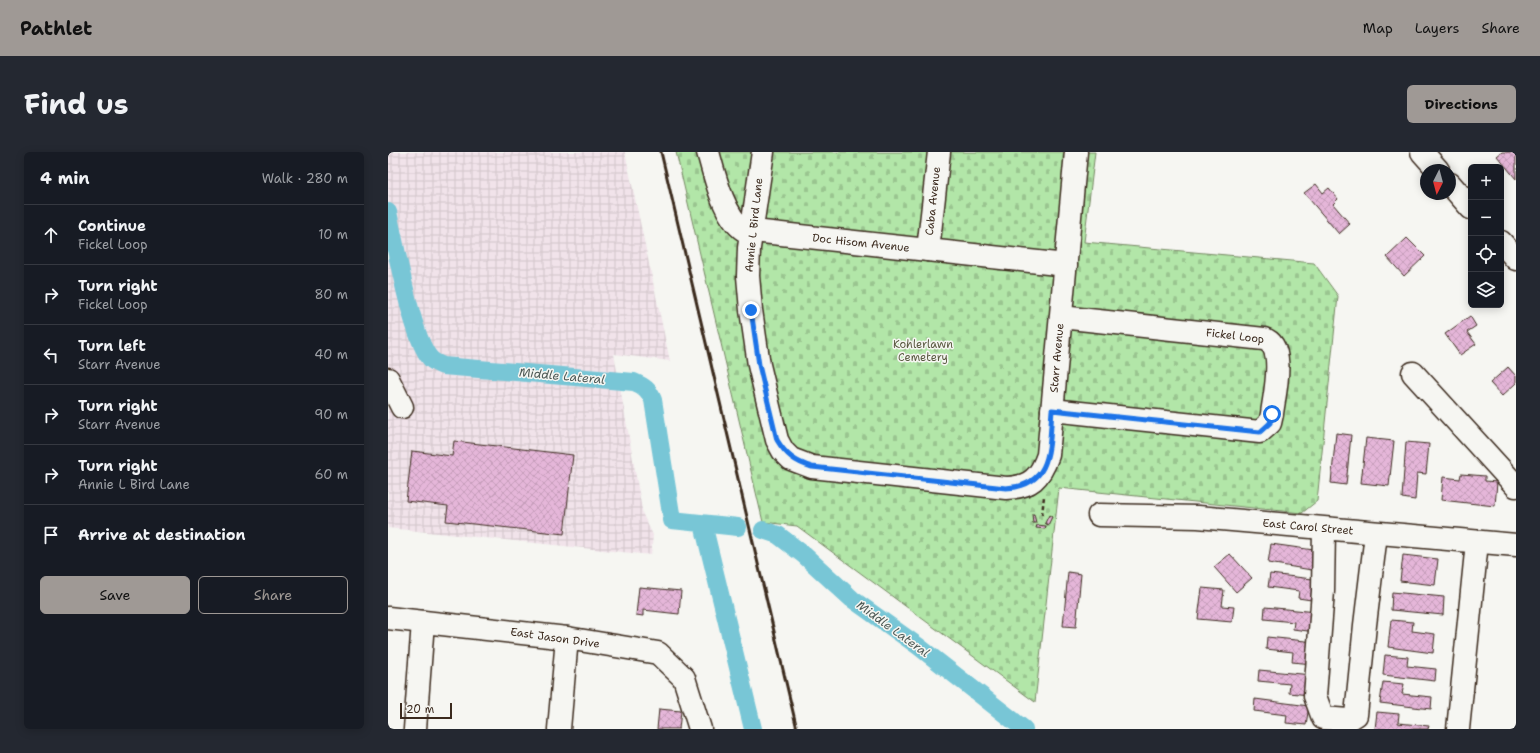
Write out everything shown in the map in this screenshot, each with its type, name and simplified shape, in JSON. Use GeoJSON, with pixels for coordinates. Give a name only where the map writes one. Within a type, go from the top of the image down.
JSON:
{"type":"FeatureCollection","features":[{"type":"Feature","properties":{"kind":"street","name":"Doc Hisom Avenue"},"geometry":{"type":"LineString","coordinates":[[708,152],[715,180],[727,208],[738,226],[744,230],[1066,265]]}},
{"type":"Feature","properties":{"kind":"street","name":"Annie L Bird Lane"},"geometry":{"type":"LineString","coordinates":[[763,152],[753,231],[749,248],[748,276],[751,310],[759,365],[777,440],[783,451],[791,459]]}},
{"type":"Feature","properties":{"kind":"street","name":"Caba Avenue"},"geometry":{"type":"LineString","coordinates":[[928,250],[938,152]]}},
{"type":"Feature","properties":{"kind":"street","name":"Starr Avenue"},"geometry":{"type":"LineString","coordinates":[[791,459],[800,464],[824,469],[1006,488],[1028,484],[1035,478],[1045,464],[1048,455],[1076,152]]}},
{"type":"Feature","properties":{"kind":"street"},"geometry":{"type":"LineString","coordinates":[[1422,152],[1433,164]]}},
{"type":"Feature","properties":{"kind":"street"},"geometry":{"type":"LineString","coordinates":[[1456,191],[1468,205]]}},
{"type":"Feature","properties":{"kind":"street"},"geometry":{"type":"LineString","coordinates":[[1504,245],[1516,259]]}},
{"type":"Feature","properties":{"kind":"street","name":"Fickel Loop"},"geometry":{"type":"LineString","coordinates":[[1052,410],[1260,432],[1270,423],[1278,359],[1273,345],[1264,339],[1061,317]]}},
{"type":"Feature","properties":{"kind":"street"},"geometry":{"type":"LineString","coordinates":[[1413,373],[1516,486]]}},
{"type":"Feature","properties":{"kind":"street"},"geometry":{"type":"LineString","coordinates":[[388,380],[402,407]]}},
{"type":"Feature","properties":{"kind":"street","name":"East Carol Street"},"geometry":{"type":"LineString","coordinates":[[1099,515],[1198,517],[1376,534],[1516,545]]}},
{"type":"Feature","properties":{"kind":"street"},"geometry":{"type":"LineString","coordinates":[[1324,529],[1323,591],[1315,696],[1323,718],[1348,720],[1356,715],[1376,534]]}},
{"type":"Feature","properties":{"kind":"street"},"geometry":{"type":"LineString","coordinates":[[1458,729],[1477,542]]}},
{"type":"Feature","properties":{"kind":"street","name":"East Jason Drive"},"geometry":{"type":"LineString","coordinates":[[388,618],[567,638],[658,653],[684,678],[700,729]]}},
{"type":"Feature","properties":{"kind":"street"},"geometry":{"type":"LineString","coordinates":[[415,729],[423,622]]}},
{"type":"Feature","properties":{"kind":"street"},"geometry":{"type":"LineString","coordinates":[[559,729],[567,638]]}},
{"type":"Feature","properties":{"kind":"shaded area"},"geometry":{"type":"Polygon","coordinates":[[[388,152],[625,152],[670,361],[614,354],[643,515],[653,535],[651,555],[388,528],[388,152]]]}},
{"type":"Feature","properties":{"kind":"green space","name":"Kohlerlawn Cemetery"},"geometry":{"type":"Polygon","coordinates":[[[676,152],[1095,152],[1084,242],[1314,263],[1338,296],[1317,501],[1302,513],[1059,488],[1035,702],[797,526],[763,522],[676,152]]]}},
{"type":"Feature","properties":{"kind":"building"},"geometry":{"type":"Polygon","coordinates":[[[1502,152],[1516,152],[1516,179],[1504,164],[1497,156],[1502,152]]]}},
{"type":"Feature","properties":{"kind":"building"},"geometry":{"type":"Polygon","coordinates":[[[1316,184],[1323,193],[1329,188],[1338,199],[1333,204],[1350,224],[1339,234],[1304,193],[1316,184]]]}},
{"type":"Feature","properties":{"kind":"building"},"geometry":{"type":"Polygon","coordinates":[[[1407,238],[1425,256],[1404,276],[1387,257],[1407,238]]]}},
{"type":"Feature","properties":{"kind":"building"},"geometry":{"type":"Polygon","coordinates":[[[1470,316],[1476,326],[1467,332],[1476,344],[1460,355],[1445,334],[1470,316]]]}},
{"type":"Feature","properties":{"kind":"building"},"geometry":{"type":"Polygon","coordinates":[[[1508,367],[1516,376],[1516,383],[1502,396],[1490,383],[1508,367]]]}},
{"type":"Feature","properties":{"kind":"building"},"geometry":{"type":"Polygon","coordinates":[[[1336,433],[1351,435],[1346,485],[1331,483],[1336,433]]]}},
{"type":"Feature","properties":{"kind":"building"},"geometry":{"type":"Polygon","coordinates":[[[1366,438],[1394,441],[1389,486],[1361,483],[1366,438]]]}},
{"type":"Feature","properties":{"kind":"building"},"geometry":{"type":"Polygon","coordinates":[[[454,441],[573,455],[564,534],[446,521],[448,506],[406,501],[412,451],[452,456],[454,441]]]}},
{"type":"Feature","properties":{"kind":"building"},"geometry":{"type":"Polygon","coordinates":[[[1406,442],[1429,444],[1426,474],[1417,473],[1415,500],[1402,498],[1406,442]]]}},
{"type":"Feature","properties":{"kind":"building"},"geometry":{"type":"Polygon","coordinates":[[[1461,474],[1485,476],[1485,481],[1497,482],[1495,506],[1441,500],[1443,477],[1460,479],[1461,474]]]}},
{"type":"Feature","properties":{"kind":"building"},"geometry":{"type":"Polygon","coordinates":[[[1032,514],[1034,514],[1036,523],[1033,523],[1032,514]]]}},
{"type":"Feature","properties":{"kind":"building"},"geometry":{"type":"Polygon","coordinates":[[[1049,515],[1052,517],[1048,525],[1045,523],[1049,515]]]}},
{"type":"Feature","properties":{"kind":"building"},"geometry":{"type":"Polygon","coordinates":[[[1037,525],[1046,526],[1045,529],[1036,528],[1037,525]]]}},
{"type":"Feature","properties":{"kind":"building"},"geometry":{"type":"Polygon","coordinates":[[[1271,544],[1321,551],[1318,571],[1268,563],[1271,544]]]}},
{"type":"Feature","properties":{"kind":"building"},"geometry":{"type":"Polygon","coordinates":[[[1230,554],[1252,578],[1236,592],[1214,567],[1230,554]]]}},
{"type":"Feature","properties":{"kind":"building"},"geometry":{"type":"Polygon","coordinates":[[[1403,555],[1438,559],[1435,585],[1400,581],[1403,555]]]}},
{"type":"Feature","properties":{"kind":"building"},"geometry":{"type":"Polygon","coordinates":[[[1068,572],[1081,574],[1076,627],[1063,626],[1068,572]]]}},
{"type":"Feature","properties":{"kind":"building"},"geometry":{"type":"Polygon","coordinates":[[[1270,574],[1321,580],[1318,601],[1298,598],[1299,591],[1268,587],[1270,574]]]}},
{"type":"Feature","properties":{"kind":"building"},"geometry":{"type":"Polygon","coordinates":[[[639,587],[681,591],[679,614],[643,610],[643,616],[636,615],[639,587]]]}},
{"type":"Feature","properties":{"kind":"building"},"geometry":{"type":"Polygon","coordinates":[[[1202,588],[1224,590],[1222,606],[1234,607],[1232,622],[1198,619],[1202,588]]]}},
{"type":"Feature","properties":{"kind":"building"},"geometry":{"type":"Polygon","coordinates":[[[1392,592],[1444,597],[1443,615],[1391,610],[1392,592]]]}},
{"type":"Feature","properties":{"kind":"building"},"geometry":{"type":"Polygon","coordinates":[[[1265,607],[1317,612],[1315,632],[1293,629],[1294,622],[1264,619],[1265,607]]]}},
{"type":"Feature","properties":{"kind":"building"},"geometry":{"type":"Polygon","coordinates":[[[1391,620],[1413,622],[1412,631],[1435,634],[1433,653],[1388,647],[1391,620]]]}},
{"type":"Feature","properties":{"kind":"building"},"geometry":{"type":"Polygon","coordinates":[[[1267,637],[1315,642],[1313,664],[1292,662],[1293,652],[1266,649],[1267,637]]]}},
{"type":"Feature","properties":{"kind":"building"},"geometry":{"type":"Polygon","coordinates":[[[1385,655],[1408,657],[1407,666],[1436,669],[1435,681],[1383,675],[1385,655]]]}},
{"type":"Feature","properties":{"kind":"building"},"geometry":{"type":"Polygon","coordinates":[[[1259,670],[1312,675],[1310,695],[1289,693],[1290,684],[1258,681],[1259,670]]]}},
{"type":"Feature","properties":{"kind":"building"},"geometry":{"type":"Polygon","coordinates":[[[1383,682],[1404,684],[1402,694],[1432,697],[1431,709],[1380,703],[1383,682]]]}},
{"type":"Feature","properties":{"kind":"building"},"geometry":{"type":"Polygon","coordinates":[[[1255,699],[1309,706],[1306,725],[1286,723],[1287,715],[1254,711],[1255,699]]]}},
{"type":"Feature","properties":{"kind":"building"},"geometry":{"type":"Polygon","coordinates":[[[659,709],[681,711],[679,729],[657,729],[659,709]]]}},
{"type":"Feature","properties":{"kind":"building"},"geometry":{"type":"Polygon","coordinates":[[[1377,712],[1399,714],[1398,723],[1429,726],[1428,729],[1375,729],[1377,712]]]}},
{"type":"Feature","properties":{"kind":"waterway","name":"Middle Lateral"},"geometry":{"type":"LineString","coordinates":[[388,212],[411,311],[423,347],[431,359],[443,366],[634,382],[641,385],[648,391],[653,400],[672,520],[738,527]]}},
{"type":"Feature","properties":{"kind":"waterway"},"geometry":{"type":"LineString","coordinates":[[703,524],[753,729]]}},
{"type":"Feature","properties":{"kind":"waterway","name":"Middle Lateral"},"geometry":{"type":"LineString","coordinates":[[763,530],[778,535],[804,555],[852,599],[918,646],[1024,729]]}},
{"type":"Feature","properties":{"kind":"railway"},"geometry":{"type":"LineString","coordinates":[[661,152],[797,729]]}},
{"type":"Feature","properties":{"kind":"route"},"geometry":{"type":"LineString","coordinates":[[751,310],[759,365],[772,426],[777,440],[783,451],[791,459],[800,464],[812,467],[1006,488],[1017,487],[1028,484],[1041,472],[1045,464],[1048,455],[1052,410],[1248,432],[1260,432],[1266,428],[1270,423],[1272,414]]}}]}
